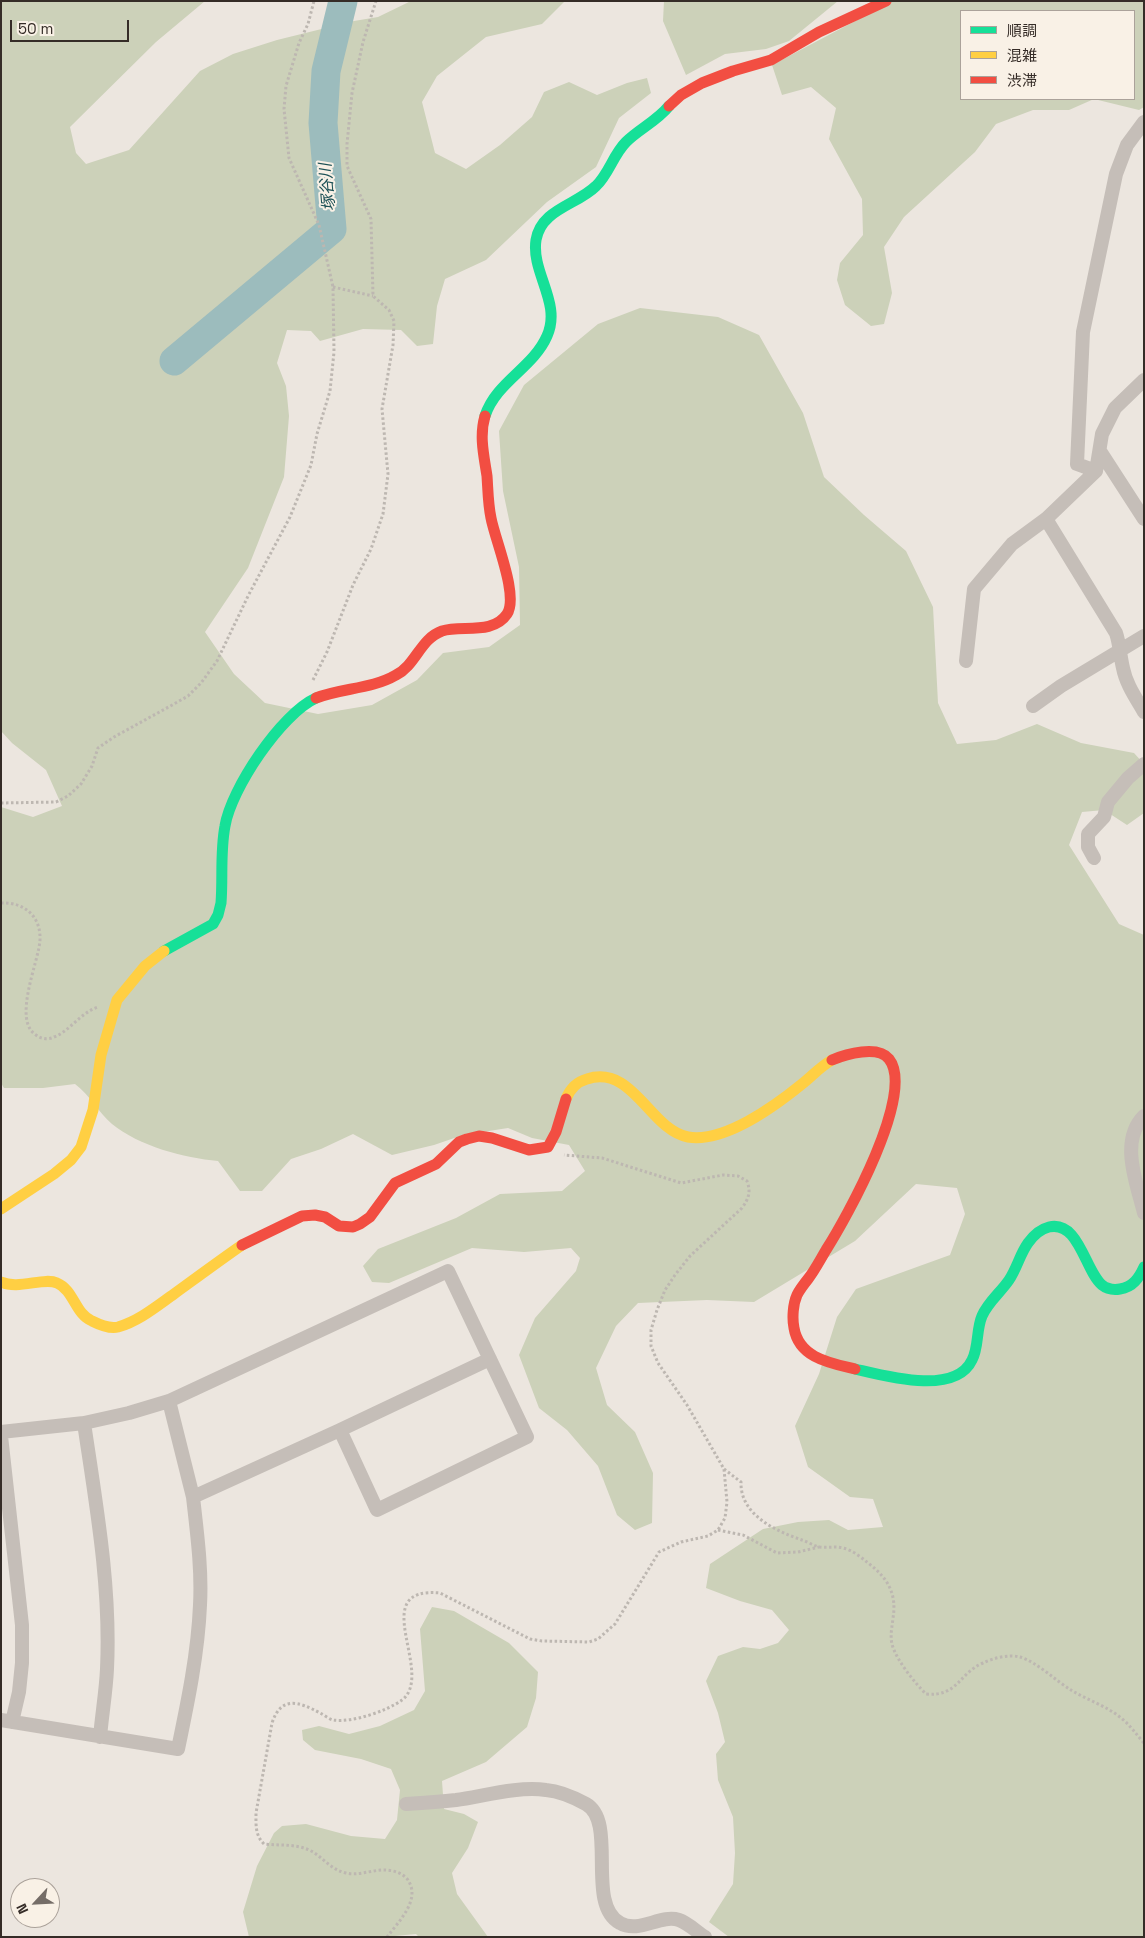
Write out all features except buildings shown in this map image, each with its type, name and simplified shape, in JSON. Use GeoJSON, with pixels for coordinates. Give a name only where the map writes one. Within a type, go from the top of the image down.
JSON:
{"type":"FeatureCollection","features":[{"type":"Feature","properties":{"kind":"street"},"geometry":{"type":"LineString","coordinates":[[1,1209],[60,1170],[81,1147],[93,1110],[101,1055],[117,1000],[145,966],[171,946],[213,924],[222,903],[225,825],[230,804],[264,749],[294,715],[312,700],[326,694],[399,675],[408,666],[425,640],[440,632],[456,628],[490,627],[502,619],[509,611],[511,594],[490,519],[482,422],[488,406],[502,388],[538,351],[548,334],[550,316],[548,296],[536,254],[536,239],[542,224],[556,210],[592,190],[607,175],[624,144],[658,119],[676,99],[702,84],[735,71],[760,65],[829,27],[886,1]]}},
{"type":"Feature","properties":{"kind":"street"},"geometry":{"type":"LineString","coordinates":[[1096,471],[1077,464],[1083,332],[1116,174],[1127,145],[1144,122]]}},
{"type":"Feature","properties":{"kind":"street"},"geometry":{"type":"LineString","coordinates":[[966,661],[974,589],[1012,544],[1046,519],[1096,471],[1102,434],[1115,408],[1144,380]]}},
{"type":"Feature","properties":{"kind":"street"},"geometry":{"type":"LineString","coordinates":[[1100,451],[1144,519]]}},
{"type":"Feature","properties":{"kind":"street"},"geometry":{"type":"LineString","coordinates":[[1046,519],[1116,633],[1128,685],[1144,712]]}},
{"type":"Feature","properties":{"kind":"street"},"geometry":{"type":"LineString","coordinates":[[1033,706],[1061,686],[1144,636]]}},
{"type":"Feature","properties":{"kind":"street"},"geometry":{"type":"LineString","coordinates":[[1094,858],[1088,847],[1088,834],[1104,817],[1108,802],[1128,778],[1144,764]]}},
{"type":"Feature","properties":{"kind":"street"},"geometry":{"type":"LineString","coordinates":[[1,1282],[20,1284],[54,1282],[64,1287],[81,1314],[91,1321],[105,1326],[117,1327],[144,1316],[246,1242],[302,1216],[315,1215],[325,1217],[339,1226],[360,1224],[370,1217],[395,1182],[436,1164],[459,1142],[479,1136],[492,1138],[529,1150],[548,1147],[555,1136],[560,1122],[567,1092],[577,1083],[590,1078],[612,1078],[626,1084],[668,1125],[682,1135],[694,1138],[721,1132],[769,1108],[829,1062],[845,1055],[882,1052],[890,1057],[895,1066],[898,1080],[895,1096],[882,1136],[863,1183],[838,1230],[797,1295],[792,1315],[794,1329],[798,1341],[806,1352],[816,1358],[834,1363],[918,1381],[937,1381],[953,1378],[972,1363],[981,1320],[994,1297],[1009,1281],[1030,1240],[1042,1230],[1052,1226],[1064,1229],[1073,1235],[1101,1284],[1113,1290],[1127,1288],[1138,1280],[1144,1267]]}},
{"type":"Feature","properties":{"kind":"street"},"geometry":{"type":"LineString","coordinates":[[1144,1116],[1140,1120],[1132,1138],[1132,1159],[1144,1213]]}},
{"type":"Feature","properties":{"kind":"street"},"geometry":{"type":"LineString","coordinates":[[169,1401],[194,1497],[199,1547],[200,1603],[194,1663],[178,1749],[7,1721],[19,1692],[22,1663],[22,1625],[1,1434],[84,1423],[169,1401],[448,1271],[527,1437],[377,1510],[340,1430]]}},
{"type":"Feature","properties":{"kind":"street"},"geometry":{"type":"LineString","coordinates":[[194,1497],[490,1359]]}},
{"type":"Feature","properties":{"kind":"street"},"geometry":{"type":"LineString","coordinates":[[84,1423],[108,1614],[107,1670],[100,1737]]}},
{"type":"Feature","properties":{"kind":"street"},"geometry":{"type":"LineString","coordinates":[[406,1804],[455,1800],[508,1792],[546,1790],[587,1804],[595,1811],[599,1822],[603,1890],[605,1903],[610,1914],[619,1923],[631,1927],[667,1919],[680,1920],[705,1937]]}},
{"type":"Feature","properties":{"kind":"path"},"geometry":{"type":"LineString","coordinates":[[1,803],[56,802],[68,796],[81,784],[92,766],[98,748],[114,737],[188,696],[217,661],[248,596],[290,517],[311,465],[317,434],[330,391],[334,352],[333,287],[319,226],[289,158],[284,109],[286,86],[314,1]]}},
{"type":"Feature","properties":{"kind":"path"},"geometry":{"type":"LineString","coordinates":[[373,296],[371,219],[347,166],[347,144],[352,93],[363,42],[376,1]]}},
{"type":"Feature","properties":{"kind":"path"},"geometry":{"type":"LineString","coordinates":[[312,700],[309,690],[327,652],[353,585],[371,549],[383,514],[388,474],[382,409],[393,345],[394,321],[389,310],[373,296],[333,287]]}},
{"type":"Feature","properties":{"kind":"path"},"geometry":{"type":"LineString","coordinates":[[1,903],[8,903],[28,909],[36,920],[40,939],[27,995],[28,1023],[33,1034],[42,1039],[53,1038],[89,1010],[117,1000]]}},
{"type":"Feature","properties":{"kind":"path"},"geometry":{"type":"LineString","coordinates":[[548,1147],[562,1155],[602,1158],[620,1162],[680,1183],[723,1175],[738,1176],[747,1181],[750,1190],[749,1198],[742,1208],[690,1256],[662,1296],[651,1330],[651,1346],[658,1363],[687,1405],[724,1469],[741,1482],[741,1491],[752,1511],[763,1522],[784,1534],[820,1547]]}},
{"type":"Feature","properties":{"kind":"path"},"geometry":{"type":"LineString","coordinates":[[387,1937],[412,1900],[414,1889],[406,1877],[397,1871],[384,1870],[353,1874],[346,1873],[336,1870],[313,1852],[289,1844],[264,1844],[258,1835],[256,1813],[275,1713],[281,1706],[290,1703],[300,1704],[332,1720],[350,1720],[384,1709],[404,1699],[411,1688],[412,1668],[404,1627],[404,1611],[407,1603],[414,1596],[428,1592],[440,1593],[530,1639],[588,1642],[598,1639],[615,1624],[659,1552],[681,1542],[708,1536],[718,1530],[725,1518],[727,1502],[724,1469]]}},
{"type":"Feature","properties":{"kind":"path"},"geometry":{"type":"LineString","coordinates":[[718,1530],[743,1535],[777,1552],[798,1552],[832,1546],[844,1548],[884,1576],[891,1588],[894,1600],[892,1646],[905,1668],[926,1694],[936,1695],[947,1692],[957,1686],[972,1669],[983,1663],[998,1658],[1020,1657],[1070,1689],[1119,1716],[1144,1743]]}},
{"type":"Feature","properties":{"kind":"green space"},"geometry":{"type":"Polygon","coordinates":[[[1,1],[205,1],[156,42],[70,127],[76,153],[86,164],[129,150],[200,71],[233,54],[277,40],[378,17],[411,1],[565,1],[542,24],[486,37],[437,76],[422,102],[435,153],[466,169],[500,145],[532,117],[544,92],[569,82],[597,95],[627,83],[647,78],[651,93],[619,118],[596,167],[547,202],[486,260],[445,279],[437,306],[433,344],[417,346],[401,330],[363,329],[320,341],[311,331],[287,330],[277,363],[286,386],[289,416],[284,477],[248,568],[205,632],[234,674],[265,703],[318,714],[372,705],[417,680],[443,653],[489,647],[520,625],[519,567],[503,491],[499,431],[524,385],[598,324],[640,308],[718,317],[759,335],[803,413],[824,477],[906,551],[933,607],[938,703],[957,744],[996,740],[1037,724],[1081,743],[1134,753],[1144,764],[1144,813],[1127,825],[1104,810],[1082,812],[1069,845],[1119,924],[1144,935],[1144,1937],[729,1937],[709,1922],[733,1884],[735,1853],[733,1817],[718,1780],[716,1754],[725,1742],[718,1713],[706,1681],[718,1656],[743,1647],[760,1649],[778,1643],[789,1630],[772,1610],[740,1601],[706,1588],[710,1564],[763,1529],[798,1522],[829,1520],[848,1530],[883,1527],[873,1499],[850,1497],[808,1467],[795,1426],[819,1374],[837,1317],[856,1289],[950,1255],[965,1214],[957,1188],[916,1184],[855,1241],[754,1302],[707,1300],[638,1303],[616,1326],[596,1368],[607,1405],[635,1432],[653,1473],[652,1523],[635,1530],[617,1515],[598,1466],[567,1430],[539,1408],[519,1355],[535,1318],[576,1271],[580,1258],[571,1248],[524,1252],[472,1248],[389,1283],[372,1282],[363,1266],[378,1249],[456,1218],[500,1194],[562,1191],[585,1171],[569,1145],[532,1138],[508,1128],[463,1135],[434,1145],[392,1155],[353,1134],[321,1149],[291,1159],[262,1191],[240,1191],[218,1161],[162,1150],[123,1132],[107,1119],[75,1084],[43,1088],[4,1088],[1,1083],[1,807],[33,817],[62,806],[46,770],[12,743],[1,731],[1,1]]]}},
{"type":"Feature","properties":{"kind":"green space"},"geometry":{"type":"Polygon","coordinates":[[[664,1],[838,1],[789,41],[766,49],[725,54],[686,75],[663,21],[664,1]]]}},
{"type":"Feature","properties":{"kind":"green space"},"geometry":{"type":"Polygon","coordinates":[[[893,1],[1144,1],[1144,107],[1139,110],[1098,100],[1135,100],[1135,10],[960,10],[960,100],[1092,100],[1069,110],[1033,110],[996,124],[975,152],[904,217],[884,247],[892,293],[884,324],[871,326],[845,305],[837,280],[840,263],[863,235],[862,199],[829,139],[836,108],[811,87],[782,95],[772,65],[893,1]]]}},
{"type":"Feature","properties":{"kind":"green space"},"geometry":{"type":"Polygon","coordinates":[[[432,1607],[454,1611],[509,1643],[538,1672],[536,1698],[527,1727],[486,1762],[442,1781],[444,1809],[464,1814],[478,1822],[468,1848],[452,1873],[457,1894],[488,1937],[419,1937],[416,1934],[384,1937],[249,1937],[243,1912],[257,1866],[274,1833],[282,1826],[306,1824],[351,1836],[385,1839],[397,1820],[400,1790],[391,1769],[361,1759],[315,1750],[303,1740],[302,1730],[319,1726],[349,1734],[380,1726],[414,1710],[425,1691],[420,1629],[432,1607]]]}},
{"type":"Feature","properties":{"kind":"waterway","name":"塚谷川"},"geometry":{"type":"LineString","coordinates":[[174,361],[332,229],[323,123],[326,71],[343,1]]}},
{"type":"Feature","properties":{"kind":"traffic: fast"},"geometry":{"type":"LineString","coordinates":[[485,416],[497,394],[541,347],[551,324],[549,300],[536,252],[536,240],[539,230],[552,214],[588,193],[596,186],[626,142],[669,106]]}},
{"type":"Feature","properties":{"kind":"traffic: fast"},"geometry":{"type":"LineString","coordinates":[[164,951],[213,924],[221,903],[225,826],[237,793],[247,773],[273,736],[302,707],[316,698]]}},
{"type":"Feature","properties":{"kind":"traffic: fast"},"geometry":{"type":"LineString","coordinates":[[855,1369],[918,1381],[935,1381],[951,1378],[963,1371],[974,1355],[982,1316],[1009,1280],[1028,1243],[1037,1233],[1046,1228],[1059,1227],[1068,1231],[1080,1248],[1096,1278],[1102,1285],[1111,1289],[1129,1286],[1138,1278],[1144,1267]]}},
{"type":"Feature","properties":{"kind":"traffic: slow"},"geometry":{"type":"LineString","coordinates":[[1,1209],[54,1174],[71,1160],[81,1147],[93,1110],[101,1055],[117,1000],[145,966],[164,951]]}},
{"type":"Feature","properties":{"kind":"traffic: slow"},"geometry":{"type":"LineString","coordinates":[[566,1099],[574,1086],[583,1080],[603,1077],[617,1081],[629,1089],[663,1123],[675,1132],[688,1137],[702,1137],[733,1129],[764,1112],[832,1060]]}},
{"type":"Feature","properties":{"kind":"traffic: slow"},"geometry":{"type":"LineString","coordinates":[[1,1282],[15,1285],[45,1281],[57,1283],[63,1286],[86,1318],[108,1327],[118,1327],[148,1313],[242,1245]]}},
{"type":"Feature","properties":{"kind":"traffic: jam"},"geometry":{"type":"LineString","coordinates":[[669,106],[681,95],[702,83],[733,71],[771,60],[819,32],[886,1]]}},
{"type":"Feature","properties":{"kind":"traffic: jam"},"geometry":{"type":"LineString","coordinates":[[316,698],[387,680],[403,671],[428,640],[442,631],[494,625],[507,614],[510,606],[510,594],[505,568],[493,528],[483,454],[482,438],[485,416]]}},
{"type":"Feature","properties":{"kind":"traffic: jam"},"geometry":{"type":"LineString","coordinates":[[832,1060],[853,1053],[877,1052],[889,1059],[895,1076],[894,1099],[876,1155],[836,1234],[798,1293],[794,1307],[794,1328],[802,1346],[817,1358],[855,1369]]}},
{"type":"Feature","properties":{"kind":"traffic: jam"},"geometry":{"type":"LineString","coordinates":[[242,1245],[302,1216],[315,1215],[325,1217],[339,1226],[353,1227],[360,1224],[370,1217],[395,1183],[436,1164],[459,1142],[467,1139],[479,1136],[492,1138],[529,1150],[548,1147],[556,1132],[566,1099]]}}]}
